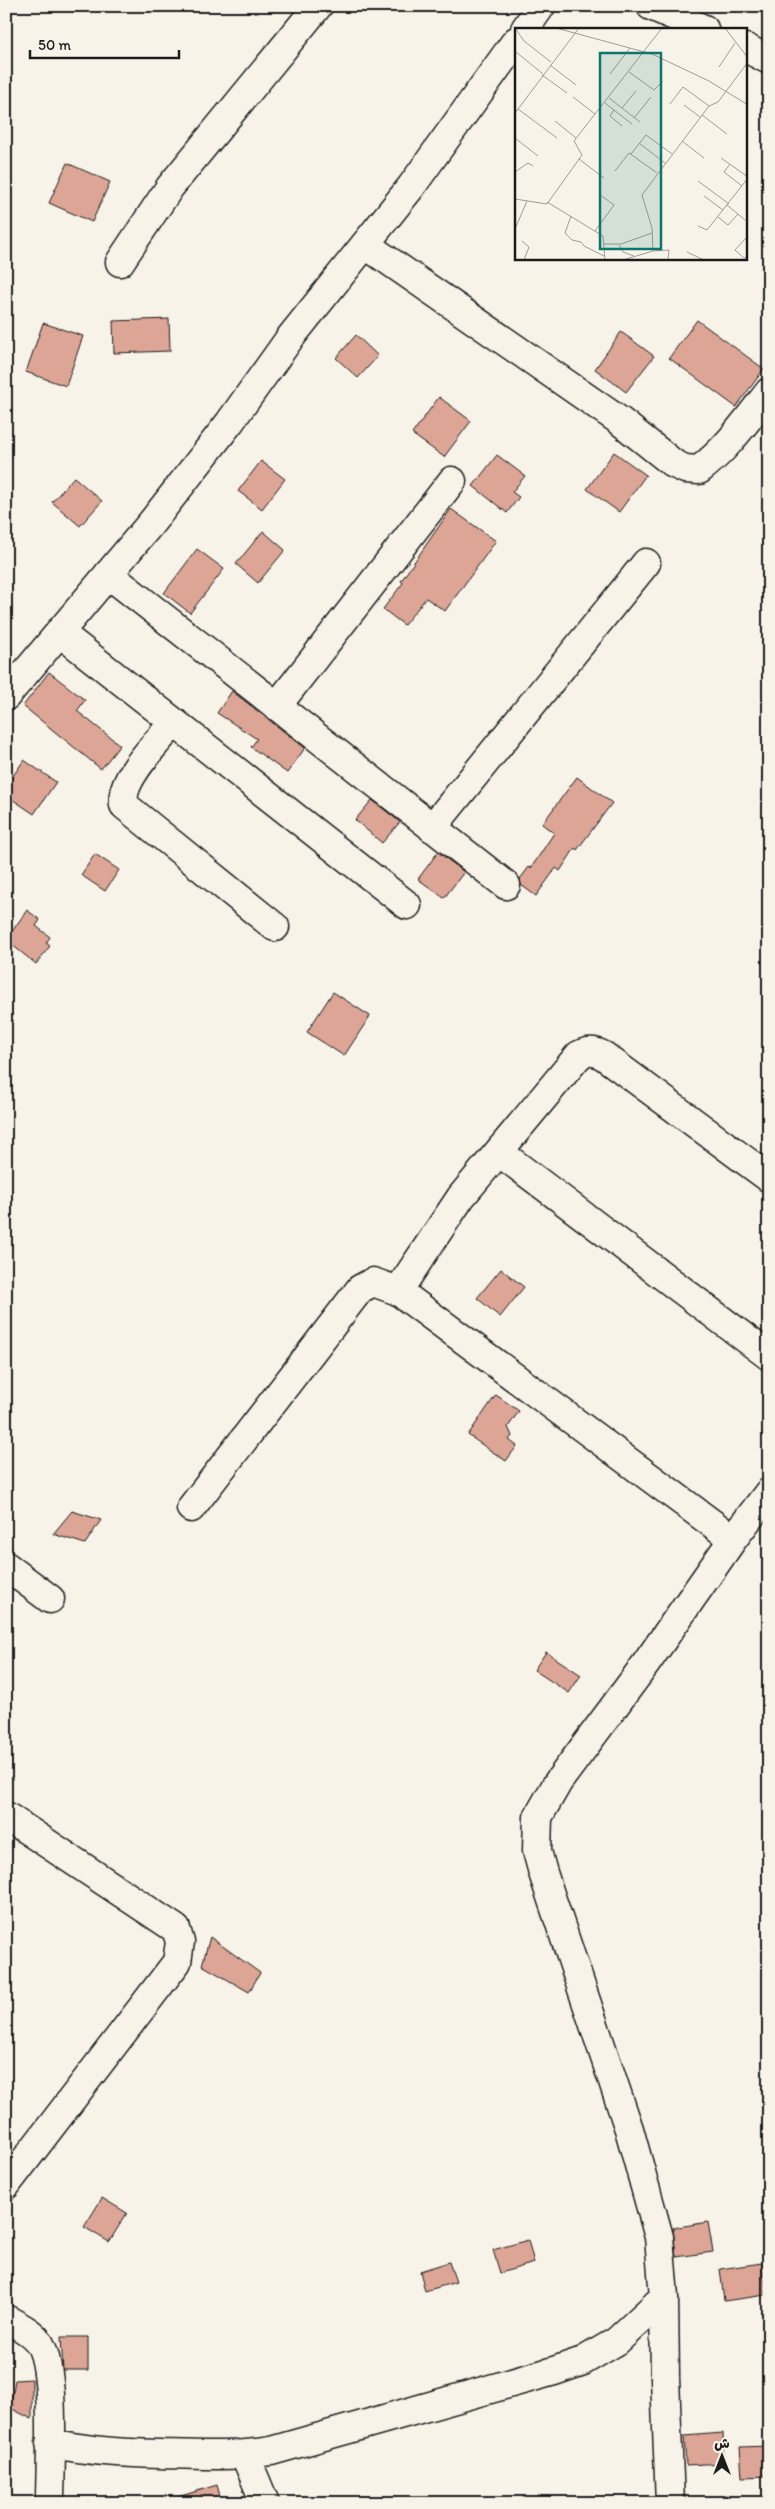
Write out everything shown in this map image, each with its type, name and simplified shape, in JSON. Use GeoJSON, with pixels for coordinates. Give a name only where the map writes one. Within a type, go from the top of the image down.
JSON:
{"type":"FeatureCollection","features":[{"type":"Feature","properties":{"kind":"street"},"geometry":{"type":"LineString","coordinates":[[120,262],[170,187],[318,6]]}},
{"type":"Feature","properties":{"kind":"street"},"geometry":{"type":"LineString","coordinates":[[526,28],[541,6]]}},
{"type":"Feature","properties":{"kind":"street"},"geometry":{"type":"LineString","coordinates":[[651,6],[702,28]]}},
{"type":"Feature","properties":{"kind":"street"},"geometry":{"type":"LineString","coordinates":[[6,696],[152,522],[230,422],[290,338],[411,187],[515,42]]}},
{"type":"Feature","properties":{"kind":"street"},"geometry":{"type":"LineString","coordinates":[[748,49],[769,60]]}},
{"type":"Feature","properties":{"kind":"street"},"geometry":{"type":"LineString","coordinates":[[366,245],[620,421],[674,464],[685,469],[699,470],[710,462],[730,441],[769,392]]}},
{"type":"Feature","properties":{"kind":"street"},"geometry":{"type":"LineString","coordinates":[[277,706],[452,481]]}},
{"type":"Feature","properties":{"kind":"street"},"geometry":{"type":"LineString","coordinates":[[432,828],[646,563]]}},
{"type":"Feature","properties":{"kind":"street"},"geometry":{"type":"LineString","coordinates":[[108,574],[506,885]]}},
{"type":"Feature","properties":{"kind":"street"},"geometry":{"type":"LineString","coordinates":[[59,632],[407,905]]}},
{"type":"Feature","properties":{"kind":"street"},"geometry":{"type":"LineString","coordinates":[[174,722],[128,779],[123,792],[124,805],[275,927]]}},
{"type":"Feature","properties":{"kind":"street"},"geometry":{"type":"LineString","coordinates":[[398,1291],[445,1217],[579,1055],[587,1051],[598,1052],[769,1178]]}},
{"type":"Feature","properties":{"kind":"street"},"geometry":{"type":"LineString","coordinates":[[499,1152],[769,1356]]}},
{"type":"Feature","properties":{"kind":"street"},"geometry":{"type":"LineString","coordinates":[[191,1508],[360,1288],[373,1282],[398,1291],[733,1539]]}},
{"type":"Feature","properties":{"kind":"street"},"geometry":{"type":"LineString","coordinates":[[670,2503],[664,2297],[659,2237],[629,2129],[543,1872],[537,1851],[536,1832],[538,1817],[558,1782],[645,1665],[733,1539],[769,1492]]}},
{"type":"Feature","properties":{"kind":"street"},"geometry":{"type":"LineString","coordinates":[[6,1566],[50,1599]]}},
{"type":"Feature","properties":{"kind":"street"},"geometry":{"type":"LineString","coordinates":[[6,1816],[176,1929],[180,1947],[177,1962],[6,2185]]}},
{"type":"Feature","properties":{"kind":"street"},"geometry":{"type":"LineString","coordinates":[[50,2442],[85,2451],[112,2453],[245,2455],[271,2452],[583,2361],[617,2341],[664,2297]]}},
{"type":"Feature","properties":{"kind":"street"},"geometry":{"type":"LineString","coordinates":[[6,2319],[31,2334],[39,2342],[43,2352],[48,2373],[50,2503]]}},
{"type":"Feature","properties":{"kind":"street"},"geometry":{"type":"LineString","coordinates":[[245,2455],[265,2503]]}},
{"type":"Feature","properties":{"kind":"building"},"geometry":{"type":"Polygon","coordinates":[[[67,163],[110,182],[92,222],[49,203],[67,163]]]}},
{"type":"Feature","properties":{"kind":"building"},"geometry":{"type":"Polygon","coordinates":[[[169,319],[170,351],[114,353],[113,321],[169,319]]]}},
{"type":"Feature","properties":{"kind":"building"},"geometry":{"type":"Polygon","coordinates":[[[697,320],[764,369],[736,407],[669,358],[697,320]]]}},
{"type":"Feature","properties":{"kind":"building"},"geometry":{"type":"Polygon","coordinates":[[[43,323],[83,336],[66,386],[26,372],[43,323]]]}},
{"type":"Feature","properties":{"kind":"building"},"geometry":{"type":"Polygon","coordinates":[[[621,332],[654,356],[626,392],[595,369],[621,332]]]}},
{"type":"Feature","properties":{"kind":"building"},"geometry":{"type":"Polygon","coordinates":[[[356,335],[378,356],[358,378],[336,358],[356,335]]]}},
{"type":"Feature","properties":{"kind":"building"},"geometry":{"type":"Polygon","coordinates":[[[439,397],[471,421],[444,457],[412,434],[439,397]]]}},
{"type":"Feature","properties":{"kind":"building"},"geometry":{"type":"Polygon","coordinates":[[[614,452],[646,475],[619,512],[587,489],[614,452]]]}},
{"type":"Feature","properties":{"kind":"building"},"geometry":{"type":"Polygon","coordinates":[[[497,455],[525,476],[512,492],[519,497],[507,513],[473,486],[497,455]]]}},
{"type":"Feature","properties":{"kind":"building"},"geometry":{"type":"Polygon","coordinates":[[[261,461],[285,479],[262,509],[238,491],[261,461]]]}},
{"type":"Feature","properties":{"kind":"building"},"geometry":{"type":"Polygon","coordinates":[[[74,477],[102,501],[80,526],[52,502],[74,477]]]}},
{"type":"Feature","properties":{"kind":"building"},"geometry":{"type":"Polygon","coordinates":[[[451,509],[496,541],[445,611],[426,598],[404,625],[383,609],[403,583],[401,581],[451,509]]]}},
{"type":"Feature","properties":{"kind":"building"},"geometry":{"type":"Polygon","coordinates":[[[263,531],[285,550],[258,583],[236,564],[263,531]]]}},
{"type":"Feature","properties":{"kind":"building"},"geometry":{"type":"Polygon","coordinates":[[[197,549],[224,569],[190,613],[164,593],[197,549]]]}},
{"type":"Feature","properties":{"kind":"building"},"geometry":{"type":"Polygon","coordinates":[[[49,672],[85,700],[77,711],[120,745],[101,769],[23,706],[49,672]]]}},
{"type":"Feature","properties":{"kind":"building"},"geometry":{"type":"Polygon","coordinates":[[[232,691],[305,748],[287,773],[251,747],[257,739],[217,713],[232,691]]]}},
{"type":"Feature","properties":{"kind":"building"},"geometry":{"type":"Polygon","coordinates":[[[24,760],[56,782],[34,814],[6,795],[6,786],[24,760]]]}},
{"type":"Feature","properties":{"kind":"building"},"geometry":{"type":"Polygon","coordinates":[[[577,777],[612,803],[577,850],[575,848],[560,871],[556,868],[536,896],[521,885],[520,879],[529,867],[531,868],[554,833],[542,824],[577,777]]]}},
{"type":"Feature","properties":{"kind":"building"},"geometry":{"type":"Polygon","coordinates":[[[372,800],[400,822],[382,843],[355,820],[372,800]]]}},
{"type":"Feature","properties":{"kind":"building"},"geometry":{"type":"Polygon","coordinates":[[[438,852],[464,872],[444,898],[418,879],[438,852]]]}},
{"type":"Feature","properties":{"kind":"building"},"geometry":{"type":"Polygon","coordinates":[[[95,854],[119,870],[105,891],[81,875],[95,854]]]}},
{"type":"Feature","properties":{"kind":"building"},"geometry":{"type":"Polygon","coordinates":[[[27,910],[40,920],[36,926],[50,937],[46,943],[50,946],[36,964],[6,940],[27,910]]]}},
{"type":"Feature","properties":{"kind":"building"},"geometry":{"type":"Polygon","coordinates":[[[333,992],[370,1016],[344,1056],[307,1032],[333,992]]]}},
{"type":"Feature","properties":{"kind":"building"},"geometry":{"type":"Polygon","coordinates":[[[501,1269],[524,1287],[500,1317],[477,1298],[501,1269]]]}},
{"type":"Feature","properties":{"kind":"building"},"geometry":{"type":"Polygon","coordinates":[[[496,1395],[519,1411],[508,1427],[512,1436],[509,1440],[517,1446],[506,1461],[468,1435],[496,1395]]]}},
{"type":"Feature","properties":{"kind":"building"},"geometry":{"type":"Polygon","coordinates":[[[72,1511],[101,1520],[85,1544],[53,1534],[72,1511]]]}},
{"type":"Feature","properties":{"kind":"building"},"geometry":{"type":"Polygon","coordinates":[[[546,1652],[581,1675],[569,1693],[534,1670],[546,1652]]]}},
{"type":"Feature","properties":{"kind":"building"},"geometry":{"type":"Polygon","coordinates":[[[210,1937],[260,1973],[249,1992],[202,1965],[210,1937]]]}},
{"type":"Feature","properties":{"kind":"building"},"geometry":{"type":"Polygon","coordinates":[[[102,2198],[127,2213],[109,2242],[84,2227],[102,2198]]]}},
{"type":"Feature","properties":{"kind":"building"},"geometry":{"type":"Polygon","coordinates":[[[708,2222],[713,2252],[676,2257],[673,2228],[708,2222]]]}},
{"type":"Feature","properties":{"kind":"building"},"geometry":{"type":"Polygon","coordinates":[[[528,2240],[534,2263],[500,2273],[493,2250],[528,2240]]]}},
{"type":"Feature","properties":{"kind":"building"},"geometry":{"type":"Polygon","coordinates":[[[449,2262],[456,2282],[425,2291],[420,2271],[449,2262]]]}},
{"type":"Feature","properties":{"kind":"building"},"geometry":{"type":"Polygon","coordinates":[[[762,2263],[766,2295],[724,2301],[720,2269],[762,2263]]]}},
{"type":"Feature","properties":{"kind":"building"},"geometry":{"type":"Polygon","coordinates":[[[61,2337],[88,2337],[88,2370],[63,2370],[61,2337]]]}},
{"type":"Feature","properties":{"kind":"building"},"geometry":{"type":"Polygon","coordinates":[[[32,2379],[32,2419],[10,2408],[15,2380],[32,2379]]]}},
{"type":"Feature","properties":{"kind":"building"},"geometry":{"type":"Polygon","coordinates":[[[723,2433],[724,2463],[686,2465],[684,2436],[723,2433]]]}},
{"type":"Feature","properties":{"kind":"building"},"geometry":{"type":"Polygon","coordinates":[[[769,2446],[769,2476],[742,2477],[740,2447],[769,2446]]]}},
{"type":"Feature","properties":{"kind":"building"},"geometry":{"type":"Polygon","coordinates":[[[217,2485],[222,2503],[172,2503],[171,2499],[217,2485]]]}}]}
